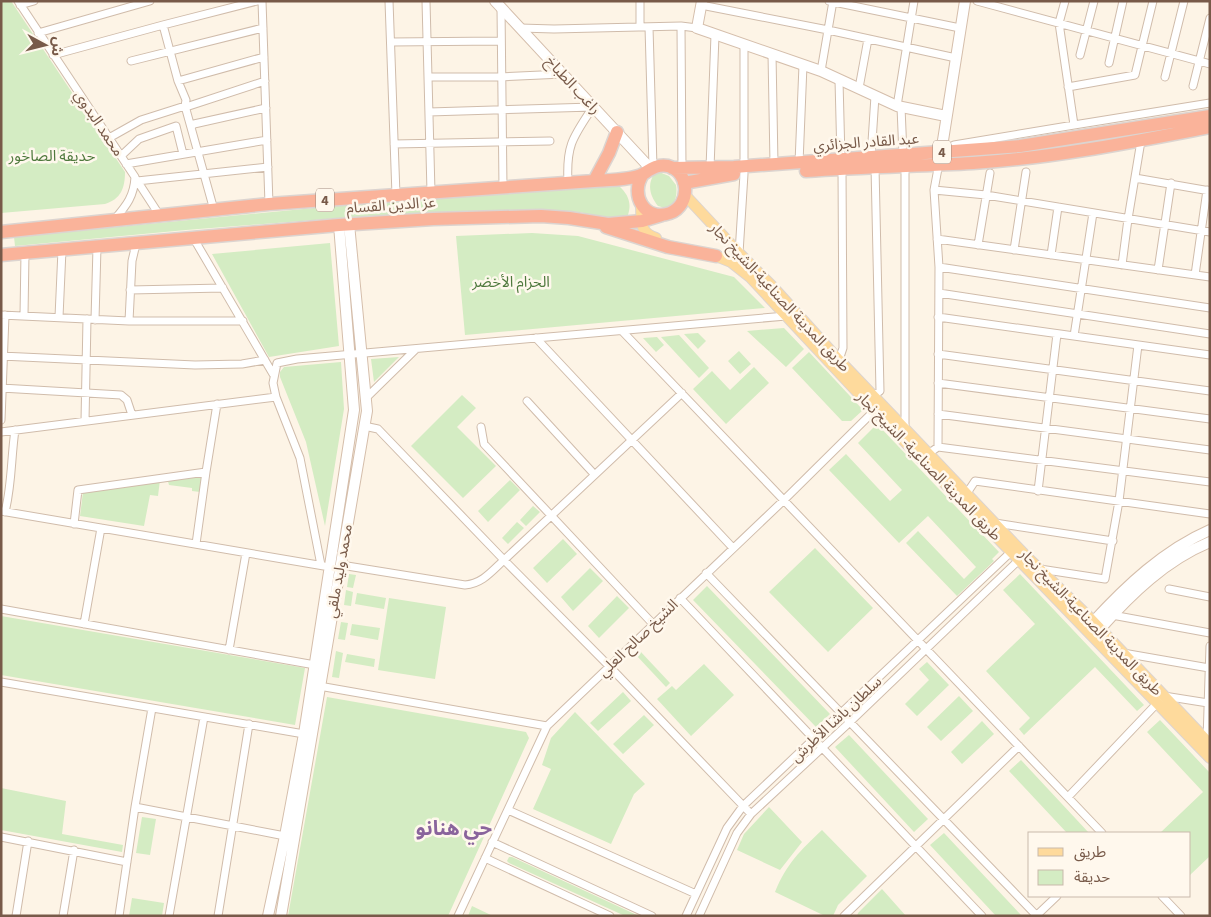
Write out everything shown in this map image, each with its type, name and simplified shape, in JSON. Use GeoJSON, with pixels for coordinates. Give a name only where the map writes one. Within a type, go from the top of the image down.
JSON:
{"type":"FeatureCollection","features":[{"type":"Feature","properties":{"kind":"highway","name":"عبد القادر الجزائري"},"geometry":{"type":"LineString","coordinates":[[677,168],[744,170],[904,160],[1020,146],[1210,116]]}},
{"type":"Feature","properties":{"kind":"highway","name":"عبد القادر الجزائري"},"geometry":{"type":"LineString","coordinates":[[941,155],[974,163],[1048,155],[1210,127]]}},
{"type":"Feature","properties":{"kind":"highway"},"geometry":{"type":"LineString","coordinates":[[594,181],[609,153],[617,132]]}},
{"type":"Feature","properties":{"kind":"highway","name":"عبد القادر الجزائري"},"geometry":{"type":"LineString","coordinates":[[685,189],[744,170],[774,164],[842,164]]}},
{"type":"Feature","properties":{"kind":"highway"},"geometry":{"type":"LineString","coordinates":[[662,166],[677,168],[685,189],[683,202],[674,211],[662,215],[650,212],[640,204],[637,185],[649,170],[662,166]]}},
{"type":"Feature","properties":{"kind":"highway","name":"عز الدين القسام"},"geometry":{"type":"LineString","coordinates":[[4,232],[269,204],[432,192],[503,189],[594,181],[649,170]]}},
{"type":"Feature","properties":{"kind":"highway","name":"عز الدين القسام"},"geometry":{"type":"LineString","coordinates":[[1,255],[432,219],[534,216],[569,218],[597,224],[619,224],[642,221],[662,215]]}},
{"type":"Feature","properties":{"kind":"highway"},"geometry":{"type":"LineString","coordinates":[[597,224],[655,244],[716,256]]}},
{"type":"Feature","properties":{"kind":"highway"},"geometry":{"type":"LineString","coordinates":[[1,248],[6,244],[4,232]]}},
{"type":"Feature","properties":{"kind":"main road","name":"طريق المدينة الصناعية-الشيخ نجار"},"geometry":{"type":"LineString","coordinates":[[685,189],[738,253],[773,286],[872,396],[878,408],[904,429],[967,493],[994,522],[1018,553],[1039,569],[1096,625],[1123,653],[1160,699],[1208,739]]}},
{"type":"Feature","properties":{"kind":"main road"},"geometry":{"type":"LineString","coordinates":[[640,204],[642,221]]}},
{"type":"Feature","properties":{"kind":"main road","name":"طريق المدينة الصناعية- الشيخ نجار"},"geometry":{"type":"LineString","coordinates":[[642,221],[644,231],[649,236],[716,256],[730,262],[744,272],[1160,699],[1210,758]]}},
{"type":"Feature","properties":{"kind":"street"},"geometry":{"type":"LineString","coordinates":[[19,3],[34,1]]}},
{"type":"Feature","properties":{"kind":"street"},"geometry":{"type":"LineString","coordinates":[[38,33],[150,1]]}},
{"type":"Feature","properties":{"kind":"street"},"geometry":{"type":"LineString","coordinates":[[53,55],[257,1]]}},
{"type":"Feature","properties":{"kind":"street"},"geometry":{"type":"LineString","coordinates":[[262,1],[269,204]]}},
{"type":"Feature","properties":{"kind":"street"},"geometry":{"type":"LineString","coordinates":[[389,1],[396,195]]}},
{"type":"Feature","properties":{"kind":"street"},"geometry":{"type":"LineString","coordinates":[[426,1],[432,192]]}},
{"type":"Feature","properties":{"kind":"street"},"geometry":{"type":"LineString","coordinates":[[640,1],[640,27]]}},
{"type":"Feature","properties":{"kind":"street"},"geometry":{"type":"LineString","coordinates":[[904,429],[904,160],[899,106],[914,1]]}},
{"type":"Feature","properties":{"kind":"street"},"geometry":{"type":"LineString","coordinates":[[938,447],[939,267],[934,190],[965,1]]}},
{"type":"Feature","properties":{"kind":"street"},"geometry":{"type":"LineString","coordinates":[[978,1],[1210,64]]}},
{"type":"Feature","properties":{"kind":"street"},"geometry":{"type":"LineString","coordinates":[[1007,9],[1009,1]]}},
{"type":"Feature","properties":{"kind":"street"},"geometry":{"type":"LineString","coordinates":[[1065,1],[1059,23],[1074,125]]}},
{"type":"Feature","properties":{"kind":"street"},"geometry":{"type":"LineString","coordinates":[[1080,55],[1094,1]]}},
{"type":"Feature","properties":{"kind":"street"},"geometry":{"type":"LineString","coordinates":[[1109,63],[1123,1]]}},
{"type":"Feature","properties":{"kind":"street"},"geometry":{"type":"LineString","coordinates":[[1068,87],[1135,75],[1153,1]]}},
{"type":"Feature","properties":{"kind":"street"},"geometry":{"type":"LineString","coordinates":[[1165,77],[1184,1]]}},
{"type":"Feature","properties":{"kind":"street"},"geometry":{"type":"LineString","coordinates":[[822,71],[832,2],[960,28]]}},
{"type":"Feature","properties":{"kind":"street","name":"محمد البدوي"},"geometry":{"type":"LineString","coordinates":[[19,3],[160,216]]}},
{"type":"Feature","properties":{"kind":"street"},"geometry":{"type":"LineString","coordinates":[[697,28],[701,3],[956,58]]}},
{"type":"Feature","properties":{"kind":"street"},"geometry":{"type":"LineString","coordinates":[[498,5],[501,42],[503,189]]}},
{"type":"Feature","properties":{"kind":"street","name":"راغب الطباخ"},"geometry":{"type":"LineString","coordinates":[[498,5],[617,132],[649,170]]}},
{"type":"Feature","properties":{"kind":"street"},"geometry":{"type":"LineString","coordinates":[[1193,86],[1210,18]]}},
{"type":"Feature","properties":{"kind":"street"},"geometry":{"type":"LineString","coordinates":[[163,25],[178,80],[186,100],[185,106],[214,210]]}},
{"type":"Feature","properties":{"kind":"street"},"geometry":{"type":"LineString","coordinates":[[520,28],[681,26],[697,28],[822,71],[899,106],[946,116]]}},
{"type":"Feature","properties":{"kind":"street"},"geometry":{"type":"LineString","coordinates":[[677,168],[681,26]]}},
{"type":"Feature","properties":{"kind":"street"},"geometry":{"type":"LineString","coordinates":[[649,27],[649,170]]}},
{"type":"Feature","properties":{"kind":"street"},"geometry":{"type":"LineString","coordinates":[[131,61],[263,28]]}},
{"type":"Feature","properties":{"kind":"street"},"geometry":{"type":"LineString","coordinates":[[710,168],[715,35]]}},
{"type":"Feature","properties":{"kind":"street"},"geometry":{"type":"LineString","coordinates":[[859,88],[868,39]]}},
{"type":"Feature","properties":{"kind":"street"},"geometry":{"type":"LineString","coordinates":[[391,42],[501,42]]}},
{"type":"Feature","properties":{"kind":"street"},"geometry":{"type":"LineString","coordinates":[[738,253],[744,170],[744,45]]}},
{"type":"Feature","properties":{"kind":"street"},"geometry":{"type":"LineString","coordinates":[[772,54],[774,164]]}},
{"type":"Feature","properties":{"kind":"street"},"geometry":{"type":"LineString","coordinates":[[178,80],[264,57]]}},
{"type":"Feature","properties":{"kind":"street"},"geometry":{"type":"LineString","coordinates":[[799,163],[803,65]]}},
{"type":"Feature","properties":{"kind":"street"},"geometry":{"type":"LineString","coordinates":[[428,77],[500,77],[563,74]]}},
{"type":"Feature","properties":{"kind":"street"},"geometry":{"type":"LineString","coordinates":[[839,80],[842,164],[843,348],[839,360]]}},
{"type":"Feature","properties":{"kind":"street"},"geometry":{"type":"LineString","coordinates":[[109,138],[140,120],[265,81]]}},
{"type":"Feature","properties":{"kind":"street"},"geometry":{"type":"LineString","coordinates":[[872,396],[880,391],[873,162],[876,96]]}},
{"type":"Feature","properties":{"kind":"street"},"geometry":{"type":"LineString","coordinates":[[941,155],[1074,125],[1210,103]]}},
{"type":"Feature","properties":{"kind":"street"},"geometry":{"type":"LineString","coordinates":[[429,112],[593,107]]}},
{"type":"Feature","properties":{"kind":"street"},"geometry":{"type":"LineString","coordinates":[[568,182],[567,161],[573,138],[593,107]]}},
{"type":"Feature","properties":{"kind":"street"},"geometry":{"type":"LineString","coordinates":[[191,127],[194,124],[266,108]]}},
{"type":"Feature","properties":{"kind":"street"},"geometry":{"type":"LineString","coordinates":[[121,156],[139,139],[176,126],[183,154]]}},
{"type":"Feature","properties":{"kind":"street"},"geometry":{"type":"LineString","coordinates":[[126,164],[267,140]]}},
{"type":"Feature","properties":{"kind":"street"},"geometry":{"type":"LineString","coordinates":[[1122,265],[1141,140]]}},
{"type":"Feature","properties":{"kind":"street"},"geometry":{"type":"LineString","coordinates":[[394,144],[550,141]]}},
{"type":"Feature","properties":{"kind":"street"},"geometry":{"type":"LineString","coordinates":[[113,221],[128,204],[136,179],[268,167]]}},
{"type":"Feature","properties":{"kind":"street"},"geometry":{"type":"LineString","coordinates":[[1014,250],[1026,172]]}},
{"type":"Feature","properties":{"kind":"street"},"geometry":{"type":"LineString","coordinates":[[978,245],[990,173]]}},
{"type":"Feature","properties":{"kind":"street"},"geometry":{"type":"LineString","coordinates":[[1135,178],[1208,190],[1195,275]]}},
{"type":"Feature","properties":{"kind":"street"},"geometry":{"type":"LineString","coordinates":[[1158,270],[1171,183]]}},
{"type":"Feature","properties":{"kind":"street"},"geometry":{"type":"LineString","coordinates":[[934,190],[986,195],[1210,232]]}},
{"type":"Feature","properties":{"kind":"street"},"geometry":{"type":"LineString","coordinates":[[1051,255],[1058,207]]}},
{"type":"Feature","properties":{"kind":"street"},"geometry":{"type":"LineString","coordinates":[[1074,336],[1093,213]]}},
{"type":"Feature","properties":{"kind":"street","name":"محمد وليد ملقي"},"geometry":{"type":"LineString","coordinates":[[268,916],[304,734],[315,666],[325,566],[354,410],[356,354],[344,225]]}},
{"type":"Feature","properties":{"kind":"street"},"geometry":{"type":"LineString","coordinates":[[194,238],[273,374]]}},
{"type":"Feature","properties":{"kind":"street"},"geometry":{"type":"LineString","coordinates":[[937,239],[1210,277]]}},
{"type":"Feature","properties":{"kind":"street"},"geometry":{"type":"LineString","coordinates":[[129,321],[132,261],[136,244]]}},
{"type":"Feature","properties":{"kind":"street"},"geometry":{"type":"LineString","coordinates":[[85,421],[85,358],[91,320],[97,247]]}},
{"type":"Feature","properties":{"kind":"street"},"geometry":{"type":"LineString","coordinates":[[59,317],[62,250]]}},
{"type":"Feature","properties":{"kind":"street"},"geometry":{"type":"LineString","coordinates":[[24,316],[25,253]]}},
{"type":"Feature","properties":{"kind":"street"},"geometry":{"type":"LineString","coordinates":[[939,267],[1210,308]]}},
{"type":"Feature","properties":{"kind":"street"},"geometry":{"type":"LineString","coordinates":[[130,290],[223,288]]}},
{"type":"Feature","properties":{"kind":"street"},"geometry":{"type":"LineString","coordinates":[[938,294],[1210,334]]}},
{"type":"Feature","properties":{"kind":"street"},"geometry":{"type":"LineString","coordinates":[[1,420],[3,315],[129,321],[243,321]]}},
{"type":"Feature","properties":{"kind":"street"},"geometry":{"type":"LineString","coordinates":[[15,430],[10,493],[3,511],[325,566],[300,458],[276,397],[273,374],[276,363],[356,354],[623,332],[786,316]]}},
{"type":"Feature","properties":{"kind":"street"},"geometry":{"type":"LineString","coordinates":[[938,317],[1210,355]]}},
{"type":"Feature","properties":{"kind":"street"},"geometry":{"type":"LineString","coordinates":[[623,332],[1101,832]]}},
{"type":"Feature","properties":{"kind":"street"},"geometry":{"type":"LineString","coordinates":[[1038,491],[1057,334]]}},
{"type":"Feature","properties":{"kind":"street"},"geometry":{"type":"LineString","coordinates":[[536,338],[732,548]]}},
{"type":"Feature","properties":{"kind":"street"},"geometry":{"type":"LineString","coordinates":[[1039,569],[1105,579],[1119,501],[1138,345]]}},
{"type":"Feature","properties":{"kind":"street"},"geometry":{"type":"LineString","coordinates":[[366,398],[416,349]]}},
{"type":"Feature","properties":{"kind":"street","name":"محمد وليد ملقي"},"geometry":{"type":"LineString","coordinates":[[281,916],[367,411],[356,354]]}},
{"type":"Feature","properties":{"kind":"street"},"geometry":{"type":"LineString","coordinates":[[938,354],[1210,391]]}},
{"type":"Feature","properties":{"kind":"street"},"geometry":{"type":"LineString","coordinates":[[3,356],[85,358],[195,365],[242,364],[265,360]]}},
{"type":"Feature","properties":{"kind":"street"},"geometry":{"type":"LineString","coordinates":[[938,383],[1210,419]]}},
{"type":"Feature","properties":{"kind":"street"},"geometry":{"type":"LineString","coordinates":[[2,388],[121,395],[127,400],[132,415]]}},
{"type":"Feature","properties":{"kind":"street"},"geometry":{"type":"LineString","coordinates":[[340,565],[465,585],[481,580],[682,393]]}},
{"type":"Feature","properties":{"kind":"street"},"geometry":{"type":"LineString","coordinates":[[1,432],[276,397]]}},
{"type":"Feature","properties":{"kind":"street"},"geometry":{"type":"LineString","coordinates":[[527,401],[594,474]]}},
{"type":"Feature","properties":{"kind":"street"},"geometry":{"type":"LineString","coordinates":[[196,544],[218,404]]}},
{"type":"Feature","properties":{"kind":"street","name":"الشيخ صالح العلي"},"geometry":{"type":"LineString","coordinates":[[458,916],[547,726],[878,408]]}},
{"type":"Feature","properties":{"kind":"street"},"geometry":{"type":"LineString","coordinates":[[938,414],[1210,450]]}},
{"type":"Feature","properties":{"kind":"street"},"geometry":{"type":"LineString","coordinates":[[364,426],[378,429],[751,814]]}},
{"type":"Feature","properties":{"kind":"street"},"geometry":{"type":"LineString","coordinates":[[480,427],[484,444],[653,624]]}},
{"type":"Feature","properties":{"kind":"street"},"geometry":{"type":"LineString","coordinates":[[928,454],[938,447],[1210,482]]}},
{"type":"Feature","properties":{"kind":"street"},"geometry":{"type":"LineString","coordinates":[[74,524],[78,490],[206,472]]}},
{"type":"Feature","properties":{"kind":"street"},"geometry":{"type":"LineString","coordinates":[[967,493],[975,481],[1210,514]]}},
{"type":"Feature","properties":{"kind":"street"},"geometry":{"type":"LineString","coordinates":[[994,522],[1113,541]]}},
{"type":"Feature","properties":{"kind":"street"},"geometry":{"type":"LineString","coordinates":[[84,624],[101,528]]}},
{"type":"Feature","properties":{"kind":"street"},"geometry":{"type":"LineString","coordinates":[[1096,625],[1184,544],[1210,530]]}},
{"type":"Feature","properties":{"kind":"street"},"geometry":{"type":"LineString","coordinates":[[1096,625],[1112,615],[1154,570],[1210,542]]}},
{"type":"Feature","properties":{"kind":"street"},"geometry":{"type":"LineString","coordinates":[[229,650],[246,553]]}},
{"type":"Feature","properties":{"kind":"street","name":"سلطان باشا الأطرش"},"geometry":{"type":"LineString","coordinates":[[686,916],[727,828],[743,806],[918,641],[1018,553]]}},
{"type":"Feature","properties":{"kind":"street","name":"سلطان باشا الأطرش"},"geometry":{"type":"LineString","coordinates":[[699,916],[737,833],[751,814],[926,649],[1018,553]]}},
{"type":"Feature","properties":{"kind":"street"},"geometry":{"type":"LineString","coordinates":[[706,573],[1037,916],[1056,897]]}},
{"type":"Feature","properties":{"kind":"street"},"geometry":{"type":"LineString","coordinates":[[1169,588],[1210,597]]}},
{"type":"Feature","properties":{"kind":"street"},"geometry":{"type":"LineString","coordinates":[[680,598],[982,916]]}},
{"type":"Feature","properties":{"kind":"street"},"geometry":{"type":"LineString","coordinates":[[1,609],[315,666]]}},
{"type":"Feature","properties":{"kind":"street"},"geometry":{"type":"LineString","coordinates":[[1112,615],[1210,633]]}},
{"type":"Feature","properties":{"kind":"street"},"geometry":{"type":"LineString","coordinates":[[1208,739],[1210,646]]}},
{"type":"Feature","properties":{"kind":"street"},"geometry":{"type":"LineString","coordinates":[[1123,653],[1209,668]]}},
{"type":"Feature","properties":{"kind":"street"},"geometry":{"type":"LineString","coordinates":[[1,682],[304,734]]}},
{"type":"Feature","properties":{"kind":"street"},"geometry":{"type":"LineString","coordinates":[[319,686],[547,726]]}},
{"type":"Feature","properties":{"kind":"street"},"geometry":{"type":"LineString","coordinates":[[1068,797],[1160,699],[1209,706]]}},
{"type":"Feature","properties":{"kind":"street"},"geometry":{"type":"LineString","coordinates":[[119,916],[152,708]]}},
{"type":"Feature","properties":{"kind":"street"},"geometry":{"type":"LineString","coordinates":[[169,916],[204,717]]}},
{"type":"Feature","properties":{"kind":"street"},"geometry":{"type":"LineString","coordinates":[[218,916],[249,724]]}},
{"type":"Feature","properties":{"kind":"street"},"geometry":{"type":"LineString","coordinates":[[844,916],[1019,746]]}},
{"type":"Feature","properties":{"kind":"street"},"geometry":{"type":"LineString","coordinates":[[135,807],[285,836]]}},
{"type":"Feature","properties":{"kind":"street"},"geometry":{"type":"LineString","coordinates":[[508,810],[696,894]]}},
{"type":"Feature","properties":{"kind":"street"},"geometry":{"type":"LineString","coordinates":[[1,837],[127,862]]}},
{"type":"Feature","properties":{"kind":"street"},"geometry":{"type":"LineString","coordinates":[[16,916],[28,841]]}},
{"type":"Feature","properties":{"kind":"street"},"geometry":{"type":"LineString","coordinates":[[492,842],[652,916]]}},
{"type":"Feature","properties":{"kind":"street"},"geometry":{"type":"LineString","coordinates":[[63,916],[74,850]]}},
{"type":"Feature","properties":{"kind":"street"},"geometry":{"type":"LineString","coordinates":[[485,858],[610,916]]}},
{"type":"Feature","properties":{"kind":"street"},"geometry":{"type":"LineString","coordinates":[[1163,897],[1181,916]]}},
{"type":"Feature","properties":{"kind":"green space","name":"حديقة الصاخور"},"geometry":{"type":"Polygon","coordinates":[[[1,1],[11,1],[125,172],[121,192],[110,202],[1,213],[1,1]]]}},
{"type":"Feature","properties":{"kind":"green space"},"geometry":{"type":"Polygon","coordinates":[[[659,172],[669,176],[676,185],[674,202],[668,207],[658,206],[651,194],[652,178],[654,174],[659,172]]]}},
{"type":"Feature","properties":{"kind":"green space"},"geometry":{"type":"Polygon","coordinates":[[[619,186],[625,192],[630,207],[628,215],[614,221],[580,212],[520,210],[353,217],[15,246],[14,237],[397,200],[619,186]]]}},
{"type":"Feature","properties":{"kind":"green space","name":"الحزام الأخضر"},"geometry":{"type":"Polygon","coordinates":[[[532,233],[578,236],[734,277],[765,308],[465,335],[456,236],[532,233]]]}},
{"type":"Feature","properties":{"kind":"green space"},"geometry":{"type":"Polygon","coordinates":[[[330,243],[339,346],[269,357],[212,254],[330,243]]]}},
{"type":"Feature","properties":{"kind":"green space"},"geometry":{"type":"Polygon","coordinates":[[[784,328],[804,349],[786,367],[747,331],[784,328]]]}},
{"type":"Feature","properties":{"kind":"green space"},"geometry":{"type":"Polygon","coordinates":[[[698,333],[706,341],[698,349],[684,334],[698,333]]]}},
{"type":"Feature","properties":{"kind":"green space"},"geometry":{"type":"Polygon","coordinates":[[[679,335],[709,368],[699,378],[661,337],[679,335]]]}},
{"type":"Feature","properties":{"kind":"green space"},"geometry":{"type":"Polygon","coordinates":[[[657,337],[664,345],[656,352],[643,338],[657,337]]]}},
{"type":"Feature","properties":{"kind":"green space"},"geometry":{"type":"Polygon","coordinates":[[[739,351],[751,364],[740,374],[728,361],[739,351]]]}},
{"type":"Feature","properties":{"kind":"green space"},"geometry":{"type":"Polygon","coordinates":[[[809,352],[863,410],[851,421],[842,421],[792,368],[809,352]]]}},
{"type":"Feature","properties":{"kind":"green space"},"geometry":{"type":"Polygon","coordinates":[[[399,357],[374,382],[371,359],[399,357]]]}},
{"type":"Feature","properties":{"kind":"green space"},"geometry":{"type":"Polygon","coordinates":[[[341,362],[344,409],[325,526],[306,442],[280,377],[280,372],[284,367],[341,362]]]}},
{"type":"Feature","properties":{"kind":"green space"},"geometry":{"type":"Polygon","coordinates":[[[754,367],[769,383],[726,424],[693,389],[712,371],[730,390],[754,367]]]}},
{"type":"Feature","properties":{"kind":"green space"},"geometry":{"type":"Polygon","coordinates":[[[462,395],[476,408],[457,427],[496,466],[463,498],[411,446],[462,395]]]}},
{"type":"Feature","properties":{"kind":"green space"},"geometry":{"type":"Polygon","coordinates":[[[877,424],[999,552],[992,559],[994,561],[957,596],[906,543],[918,531],[964,579],[976,567],[928,516],[899,543],[829,470],[846,454],[890,501],[902,490],[858,443],[877,424]]]}},
{"type":"Feature","properties":{"kind":"green space"},"geometry":{"type":"Polygon","coordinates":[[[201,475],[200,492],[192,491],[192,488],[169,485],[167,478],[201,475]]]}},
{"type":"Feature","properties":{"kind":"green space"},"geometry":{"type":"Polygon","coordinates":[[[160,480],[158,496],[150,495],[144,526],[80,516],[83,492],[160,480]]]}},
{"type":"Feature","properties":{"kind":"green space"},"geometry":{"type":"Polygon","coordinates":[[[510,480],[520,490],[488,522],[478,511],[510,480]]]}},
{"type":"Feature","properties":{"kind":"green space"},"geometry":{"type":"Polygon","coordinates":[[[533,506],[540,512],[526,526],[520,520],[533,506]]]}},
{"type":"Feature","properties":{"kind":"green space"},"geometry":{"type":"Polygon","coordinates":[[[517,522],[524,528],[508,544],[502,538],[517,522]]]}},
{"type":"Feature","properties":{"kind":"green space"},"geometry":{"type":"Polygon","coordinates":[[[563,539],[577,554],[547,583],[533,568],[563,539]]]}},
{"type":"Feature","properties":{"kind":"green space"},"geometry":{"type":"Polygon","coordinates":[[[815,548],[873,608],[828,652],[769,592],[815,548]]]}},
{"type":"Feature","properties":{"kind":"green space"},"geometry":{"type":"Polygon","coordinates":[[[590,568],[603,581],[573,611],[561,597],[590,568]]]}},
{"type":"Feature","properties":{"kind":"green space"},"geometry":{"type":"Polygon","coordinates":[[[349,574],[356,575],[353,588],[347,587],[349,574]]]}},
{"type":"Feature","properties":{"kind":"green space"},"geometry":{"type":"Polygon","coordinates":[[[1020,574],[1144,705],[1137,711],[1095,667],[1024,735],[1019,729],[1030,718],[986,671],[1035,624],[1003,590],[1020,574]]]}},
{"type":"Feature","properties":{"kind":"green space"},"geometry":{"type":"Polygon","coordinates":[[[707,586],[830,714],[816,727],[693,600],[707,586]]]}},
{"type":"Feature","properties":{"kind":"green space"},"geometry":{"type":"Polygon","coordinates":[[[346,590],[353,592],[351,606],[344,605],[346,590]]]}},
{"type":"Feature","properties":{"kind":"green space"},"geometry":{"type":"Polygon","coordinates":[[[357,593],[386,598],[384,609],[355,604],[357,593]]]}},
{"type":"Feature","properties":{"kind":"green space"},"geometry":{"type":"Polygon","coordinates":[[[617,596],[629,608],[599,638],[588,626],[617,596]]]}},
{"type":"Feature","properties":{"kind":"green space"},"geometry":{"type":"Polygon","coordinates":[[[389,598],[446,607],[435,679],[378,670],[389,598]]]}},
{"type":"Feature","properties":{"kind":"green space"},"geometry":{"type":"Polygon","coordinates":[[[1,616],[305,668],[295,725],[1,675],[1,616]]]}},
{"type":"Feature","properties":{"kind":"green space"},"geometry":{"type":"Polygon","coordinates":[[[341,622],[348,623],[345,640],[338,639],[341,622]]]}},
{"type":"Feature","properties":{"kind":"green space"},"geometry":{"type":"Polygon","coordinates":[[[352,624],[380,628],[378,640],[350,635],[352,624]]]}},
{"type":"Feature","properties":{"kind":"green space"},"geometry":{"type":"Polygon","coordinates":[[[336,651],[343,653],[339,678],[332,677],[336,651]]]}},
{"type":"Feature","properties":{"kind":"green space"},"geometry":{"type":"Polygon","coordinates":[[[640,651],[670,683],[666,687],[636,655],[640,651]]]}},
{"type":"Feature","properties":{"kind":"green space"},"geometry":{"type":"Polygon","coordinates":[[[347,654],[375,659],[374,667],[345,662],[347,654]]]}},
{"type":"Feature","properties":{"kind":"green space"},"geometry":{"type":"Polygon","coordinates":[[[927,662],[949,685],[917,716],[905,704],[929,680],[919,669],[927,662]]]}},
{"type":"Feature","properties":{"kind":"green space"},"geometry":{"type":"Polygon","coordinates":[[[704,664],[734,695],[691,736],[657,699],[672,686],[676,690],[704,664]]]}},
{"type":"Feature","properties":{"kind":"green space"},"geometry":{"type":"Polygon","coordinates":[[[623,692],[631,701],[598,731],[590,723],[623,692]]]}},
{"type":"Feature","properties":{"kind":"green space"},"geometry":{"type":"Polygon","coordinates":[[[959,696],[973,711],[941,741],[927,727],[959,696]]]}},
{"type":"Feature","properties":{"kind":"green space"},"geometry":{"type":"Polygon","coordinates":[[[327,697],[526,732],[529,738],[448,916],[288,916],[327,697]]]}},
{"type":"Feature","properties":{"kind":"green space"},"geometry":{"type":"Polygon","coordinates":[[[575,712],[645,784],[634,794],[611,844],[533,809],[551,769],[542,765],[551,738],[575,712]]]}},
{"type":"Feature","properties":{"kind":"green space"},"geometry":{"type":"Polygon","coordinates":[[[644,715],[654,725],[623,754],[613,744],[644,715]]]}},
{"type":"Feature","properties":{"kind":"green space"},"geometry":{"type":"Polygon","coordinates":[[[1160,720],[1210,773],[1210,856],[1191,874],[1191,832],[1161,832],[1203,792],[1147,732],[1160,720]]]}},
{"type":"Feature","properties":{"kind":"green space"},"geometry":{"type":"Polygon","coordinates":[[[982,721],[994,734],[962,764],[951,752],[982,721]]]}},
{"type":"Feature","properties":{"kind":"green space"},"geometry":{"type":"Polygon","coordinates":[[[849,735],[928,819],[914,832],[835,747],[849,735]]]}},
{"type":"Feature","properties":{"kind":"green space"},"geometry":{"type":"Polygon","coordinates":[[[1021,760],[1088,832],[1066,832],[1009,771],[1021,760]]]}},
{"type":"Feature","properties":{"kind":"green space"},"geometry":{"type":"Polygon","coordinates":[[[1,788],[66,801],[62,834],[123,845],[122,852],[1,830],[1,788]]]}},
{"type":"Feature","properties":{"kind":"green space"},"geometry":{"type":"Polygon","coordinates":[[[769,807],[802,842],[780,870],[737,850],[744,834],[769,807]]]}},
{"type":"Feature","properties":{"kind":"green space"},"geometry":{"type":"Polygon","coordinates":[[[142,817],[156,819],[150,855],[136,853],[142,817]]]}},
{"type":"Feature","properties":{"kind":"green space"},"geometry":{"type":"Polygon","coordinates":[[[822,830],[867,876],[838,905],[833,916],[825,916],[775,892],[784,873],[795,858],[822,830]]]}},
{"type":"Feature","properties":{"kind":"green space"},"geometry":{"type":"Polygon","coordinates":[[[944,833],[1021,916],[996,916],[930,845],[944,833]]]}},
{"type":"Feature","properties":{"kind":"green space"},"geometry":{"type":"Polygon","coordinates":[[[509,857],[639,916],[625,916],[509,863],[507,861],[509,857]]]}},
{"type":"Feature","properties":{"kind":"green space"},"geometry":{"type":"Polygon","coordinates":[[[882,889],[906,916],[857,916],[858,913],[882,889]]]}},
{"type":"Feature","properties":{"kind":"green space"},"geometry":{"type":"Polygon","coordinates":[[[132,898],[164,903],[162,916],[129,916],[132,898]]]}},
{"type":"Feature","properties":{"kind":"green space"},"geometry":{"type":"Polygon","coordinates":[[[472,906],[493,916],[468,916],[472,906]]]}},
{"type":"Feature","properties":{"kind":"district","name":"حي هنانو"},"geometry":{"type":"Point","coordinates":[454,828]}}]}
